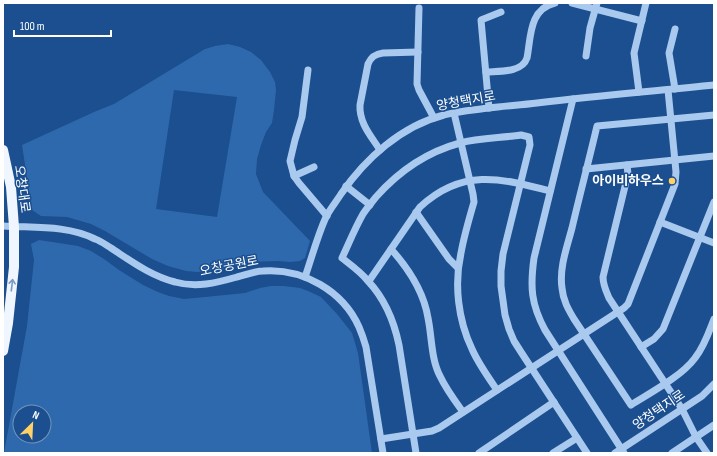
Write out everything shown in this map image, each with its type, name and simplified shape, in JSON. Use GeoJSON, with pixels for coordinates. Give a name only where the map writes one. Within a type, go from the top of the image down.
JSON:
{"type":"FeatureCollection","features":[{"type":"Feature","properties":{"kind":"main road","name":"오창대로"},"geometry":{"type":"LineString","coordinates":[[3,150],[12,187],[14,227],[14,267],[8,323],[3,351]]}},
{"type":"Feature","properties":{"kind":"street"},"geometry":{"type":"LineString","coordinates":[[486,72],[508,70],[523,65],[526,62],[532,26],[535,19],[539,13],[553,3],[556,3]]}},
{"type":"Feature","properties":{"kind":"street"},"geometry":{"type":"LineString","coordinates":[[572,3],[597,6],[642,21]]}},
{"type":"Feature","properties":{"kind":"street"},"geometry":{"type":"LineString","coordinates":[[639,92],[634,53],[646,3]]}},
{"type":"Feature","properties":{"kind":"street"},"geometry":{"type":"LineString","coordinates":[[586,56],[590,28],[597,6]]}},
{"type":"Feature","properties":{"kind":"street"},"geometry":{"type":"LineString","coordinates":[[419,8],[418,90],[434,118]]}},
{"type":"Feature","properties":{"kind":"street"},"geometry":{"type":"LineString","coordinates":[[489,108],[481,20],[501,12]]}},
{"type":"Feature","properties":{"kind":"street"},"geometry":{"type":"LineString","coordinates":[[381,439],[432,431],[439,428],[618,312],[628,304],[675,184],[676,172],[670,119],[671,89],[669,53],[675,29]]}},
{"type":"Feature","properties":{"kind":"street"},"geometry":{"type":"LineString","coordinates":[[380,150],[363,124],[360,112],[369,60],[377,54],[383,53],[418,52]]}},
{"type":"Feature","properties":{"kind":"street"},"geometry":{"type":"LineString","coordinates":[[308,70],[302,117],[290,161],[294,176],[327,216]]}},
{"type":"Feature","properties":{"kind":"street","name":"양청택지로"},"geometry":{"type":"LineString","coordinates":[[305,277],[327,216],[346,186],[380,150],[390,142],[423,122],[454,113],[489,108],[714,85]]}},
{"type":"Feature","properties":{"kind":"street"},"geometry":{"type":"LineString","coordinates":[[573,99],[534,258],[532,284],[533,298],[539,320],[620,452]]}},
{"type":"Feature","properties":{"kind":"street"},"geometry":{"type":"LineString","coordinates":[[454,113],[474,202],[460,254],[458,268],[457,286],[462,322],[472,349],[497,390]]}},
{"type":"Feature","properties":{"kind":"street"},"geometry":{"type":"LineString","coordinates":[[714,115],[597,126],[563,265],[561,279],[563,298],[567,306],[631,405],[680,373],[695,359],[714,319]]}},
{"type":"Feature","properties":{"kind":"street"},"geometry":{"type":"LineString","coordinates":[[416,453],[396,330],[386,306],[378,293],[369,281],[342,258],[364,213],[382,190],[413,163],[436,151],[461,143],[521,135],[529,137],[530,145],[503,254],[501,286],[504,316],[514,341],[587,453]]}},
{"type":"Feature","properties":{"kind":"street"},"geometry":{"type":"LineString","coordinates":[[586,169],[714,156]]}},
{"type":"Feature","properties":{"kind":"street"},"geometry":{"type":"LineString","coordinates":[[627,165],[628,174],[603,277],[603,283],[618,312],[682,409],[696,437],[707,453]]}},
{"type":"Feature","properties":{"kind":"street"},"geometry":{"type":"LineString","coordinates":[[294,176],[314,167]]}},
{"type":"Feature","properties":{"kind":"street"},"geometry":{"type":"LineString","coordinates":[[369,281],[416,212],[429,198],[452,185],[469,181],[491,179],[512,181],[550,191]]}},
{"type":"Feature","properties":{"kind":"street"},"geometry":{"type":"LineString","coordinates":[[346,186],[370,205]]}},
{"type":"Feature","properties":{"kind":"street"},"geometry":{"type":"LineString","coordinates":[[641,347],[654,339],[663,329],[714,202]]}},
{"type":"Feature","properties":{"kind":"street"},"geometry":{"type":"LineString","coordinates":[[416,212],[449,259],[458,268]]}},
{"type":"Feature","properties":{"kind":"street"},"geometry":{"type":"LineString","coordinates":[[660,222],[714,244]]}},
{"type":"Feature","properties":{"kind":"street","name":"오창공원로"},"geometry":{"type":"LineString","coordinates":[[3,226],[62,229],[85,234],[96,239],[156,276],[189,285],[209,284],[263,271],[293,274],[305,277],[323,285],[343,302],[359,326],[363,335],[383,453]]}},
{"type":"Feature","properties":{"kind":"street"},"geometry":{"type":"LineString","coordinates":[[390,249],[402,263],[413,280],[425,304],[436,365],[440,376],[463,412]]}},
{"type":"Feature","properties":{"kind":"street","name":"양청택지로"},"geometry":{"type":"LineString","coordinates":[[620,452],[702,396],[714,384]]}},
{"type":"Feature","properties":{"kind":"street"},"geometry":{"type":"LineString","coordinates":[[479,453],[554,402]]}},
{"type":"Feature","properties":{"kind":"street"},"geometry":{"type":"LineString","coordinates":[[672,453],[714,425]]}},
{"type":"Feature","properties":{"kind":"street"},"geometry":{"type":"LineString","coordinates":[[553,453],[577,438]]}},
{"type":"Feature","properties":{"kind":"shaded area"},"geometry":{"type":"Polygon","coordinates":[[[228,44],[251,52],[261,60],[275,82],[276,90],[272,123],[266,132],[261,145],[257,159],[256,174],[263,192],[310,241],[305,258],[300,261],[247,262],[222,269],[197,272],[186,271],[168,266],[152,259],[91,224],[67,217],[41,216],[32,210],[22,145],[114,104],[205,49],[228,44]],[[174,90],[156,209],[217,217],[237,97],[174,90]]]}},
{"type":"Feature","properties":{"kind":"shaded area"},"geometry":{"type":"Polygon","coordinates":[[[39,240],[78,246],[91,251],[143,285],[169,296],[184,299],[245,293],[271,286],[284,286],[300,288],[321,297],[352,333],[358,353],[372,453],[4,453],[12,409],[12,444],[52,444],[52,404],[13,404],[27,326],[34,260],[31,244],[39,240]]]}},
{"type":"Feature","properties":{"kind":"place","name":"아이비하우스"},"geometry":{"type":"Point","coordinates":[672,181]}}]}
